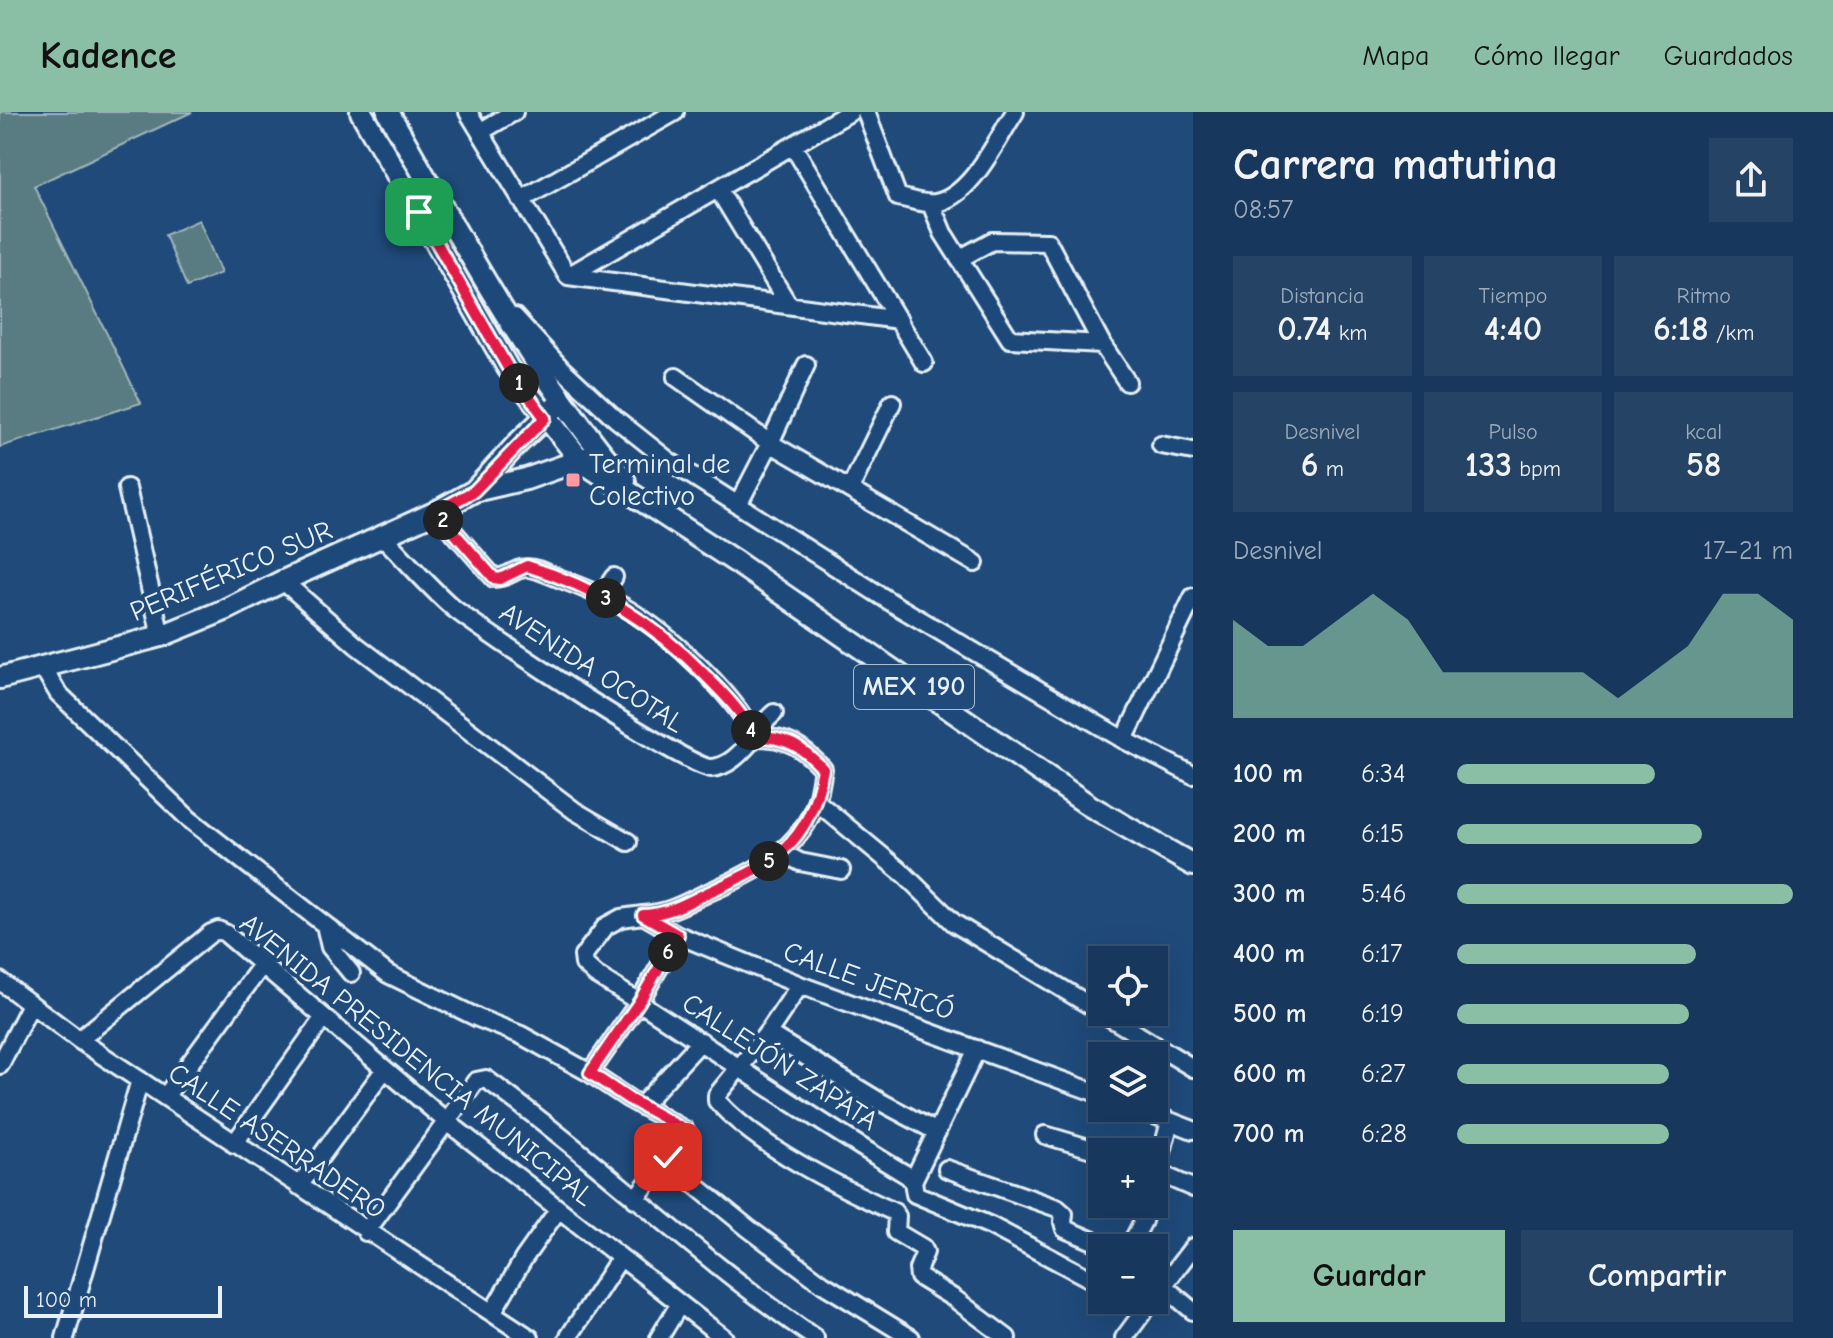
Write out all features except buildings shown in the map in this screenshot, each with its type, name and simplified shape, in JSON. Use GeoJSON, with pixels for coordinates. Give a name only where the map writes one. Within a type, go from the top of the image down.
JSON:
{"type":"FeatureCollection","features":[{"type":"Feature","properties":{"kind":"main road","name":"MEX 190"},"geometry":{"type":"LineString","coordinates":[[394,114],[491,290],[561,402],[590,456]]}},
{"type":"Feature","properties":{"kind":"main road","name":"MEX 190"},"geometry":{"type":"LineString","coordinates":[[366,121],[508,368],[545,418],[641,500],[1090,806],[1193,865]]}},
{"type":"Feature","properties":{"kind":"main road","name":"PERIFÉRICO SUR"},"geometry":{"type":"LineString","coordinates":[[474,491],[561,402]]}},
{"type":"Feature","properties":{"kind":"main road","name":"PERIFÉRICO SUR"},"geometry":{"type":"LineString","coordinates":[[0,678],[161,636],[383,537],[474,491],[526,479],[590,456]]}},
{"type":"Feature","properties":{"kind":"street"},"geometry":{"type":"LineString","coordinates":[[468,112],[568,276]]}},
{"type":"Feature","properties":{"kind":"street"},"geometry":{"type":"LineString","coordinates":[[480,132],[514,112]]}},
{"type":"Feature","properties":{"kind":"street"},"geometry":{"type":"LineString","coordinates":[[521,200],[675,112]]}},
{"type":"Feature","properties":{"kind":"street"},"geometry":{"type":"LineString","coordinates":[[568,276],[850,112]]}},
{"type":"Feature","properties":{"kind":"street"},"geometry":{"type":"LineString","coordinates":[[866,112],[898,197],[931,204],[951,198],[964,189],[1015,112]]}},
{"type":"Feature","properties":{"kind":"street"},"geometry":{"type":"LineString","coordinates":[[366,121],[394,114]]}},
{"type":"Feature","properties":{"kind":"street"},"geometry":{"type":"LineString","coordinates":[[793,146],[924,363]]}},
{"type":"Feature","properties":{"kind":"street"},"geometry":{"type":"LineString","coordinates":[[718,189],[788,304]]}},
{"type":"Feature","properties":{"kind":"street"},"geometry":{"type":"LineString","coordinates":[[931,204],[943,233],[1010,339],[1102,344]]}},
{"type":"Feature","properties":{"kind":"street"},"geometry":{"type":"LineString","coordinates":[[959,259],[992,241],[1048,242],[1102,344],[1127,382]]}},
{"type":"Feature","properties":{"kind":"street"},"geometry":{"type":"LineString","coordinates":[[568,276],[899,320]]}},
{"type":"Feature","properties":{"kind":"street"},"geometry":{"type":"LineString","coordinates":[[491,290],[561,368],[616,419],[669,461],[897,606],[1124,740],[1193,775]]}},
{"type":"Feature","properties":{"kind":"street"},"geometry":{"type":"LineString","coordinates":[[738,505],[806,365]]}},
{"type":"Feature","properties":{"kind":"street"},"geometry":{"type":"LineString","coordinates":[[676,377],[770,443],[975,563]]}},
{"type":"Feature","properties":{"kind":"street"},"geometry":{"type":"LineString","coordinates":[[850,489],[892,403]]}},
{"type":"Feature","properties":{"kind":"street"},"geometry":{"type":"LineString","coordinates":[[1161,445],[1193,451]]}},
{"type":"Feature","properties":{"kind":"street"},"geometry":{"type":"LineString","coordinates":[[127,488],[161,636]]}},
{"type":"Feature","properties":{"kind":"street"},"geometry":{"type":"LineString","coordinates":[[436,512],[494,578],[500,579],[527,566],[614,602],[672,641],[743,713],[754,735]]}},
{"type":"Feature","properties":{"kind":"street","name":"AVENIDA OCOTAL"},"geometry":{"type":"LineString","coordinates":[[383,537],[453,607],[682,757],[709,768],[727,764],[754,735]]}},
{"type":"Feature","properties":{"kind":"street"},"geometry":{"type":"LineString","coordinates":[[601,596],[614,577]]}},
{"type":"Feature","properties":{"kind":"street"},"geometry":{"type":"LineString","coordinates":[[283,581],[356,645],[514,765],[575,811],[628,842]]}},
{"type":"Feature","properties":{"kind":"street"},"geometry":{"type":"LineString","coordinates":[[1124,740],[1193,597]]}},
{"type":"Feature","properties":{"kind":"street"},"geometry":{"type":"LineString","coordinates":[[42,666],[58,693],[189,819],[388,974],[478,1018],[521,1035],[590,1073],[685,1132],[635,1199]]}},
{"type":"Feature","properties":{"kind":"street"},"geometry":{"type":"LineString","coordinates":[[754,735],[774,713]]}},
{"type":"Feature","properties":{"kind":"street"},"geometry":{"type":"LineString","coordinates":[[643,915],[674,910],[746,876],[781,852],[803,828],[817,802],[823,769],[807,751],[775,737],[754,735]]}},
{"type":"Feature","properties":{"kind":"street"},"geometry":{"type":"LineString","coordinates":[[817,802],[905,875],[954,923],[1193,1068]]}},
{"type":"Feature","properties":{"kind":"street"},"geometry":{"type":"LineString","coordinates":[[781,852],[800,862],[841,870]]}},
{"type":"Feature","properties":{"kind":"street","name":"CALLEJÓN ZAPATA"},"geometry":{"type":"LineString","coordinates":[[643,915],[621,918],[606,926],[583,956],[584,964],[596,975],[701,1041],[913,1186],[915,1194],[991,1226],[1088,1278]]}},
{"type":"Feature","properties":{"kind":"street","name":"CALLE JERICÓ"},"geometry":{"type":"LineString","coordinates":[[643,915],[678,935],[800,985],[1088,1090]]}},
{"type":"Feature","properties":{"kind":"street"},"geometry":{"type":"LineString","coordinates":[[325,925],[330,947],[351,973]]}},
{"type":"Feature","properties":{"kind":"street","name":"AVENIDA PRESIDENCIA MUNICIPAL"},"geometry":{"type":"LineString","coordinates":[[79,1040],[211,933],[218,930],[225,933],[446,1121],[724,1338]]}},
{"type":"Feature","properties":{"kind":"street"},"geometry":{"type":"LineString","coordinates":[[590,1073],[639,1002],[678,935]]}},
{"type":"Feature","properties":{"kind":"street"},"geometry":{"type":"LineString","coordinates":[[165,1097],[262,965]]}},
{"type":"Feature","properties":{"kind":"street","name":"CALLE ASERRADERO"},"geometry":{"type":"LineString","coordinates":[[0,981],[79,1040],[530,1338]]}},
{"type":"Feature","properties":{"kind":"street"},"geometry":{"type":"LineString","coordinates":[[800,985],[767,1033],[717,1095],[717,1101],[763,1139],[806,1167],[894,1212],[897,1216],[896,1232],[925,1252],[918,1269],[919,1277],[955,1299],[1007,1338]]}},
{"type":"Feature","properties":{"kind":"street"},"geometry":{"type":"LineString","coordinates":[[0,1065],[31,1004]]}},
{"type":"Feature","properties":{"kind":"street"},"geometry":{"type":"LineString","coordinates":[[234,1144],[324,1017]]}},
{"type":"Feature","properties":{"kind":"street"},"geometry":{"type":"LineString","coordinates":[[767,1033],[937,1132]]}},
{"type":"Feature","properties":{"kind":"street"},"geometry":{"type":"LineString","coordinates":[[641,1106],[701,1041]]}},
{"type":"Feature","properties":{"kind":"street"},"geometry":{"type":"LineString","coordinates":[[913,1186],[977,1049]]}},
{"type":"Feature","properties":{"kind":"street"},"geometry":{"type":"LineString","coordinates":[[299,1186],[385,1069]]}},
{"type":"Feature","properties":{"kind":"street"},"geometry":{"type":"LineString","coordinates":[[366,1232],[476,1081],[486,1079],[715,1266],[815,1338]]}},
{"type":"Feature","properties":{"kind":"street"},"geometry":{"type":"LineString","coordinates":[[65,1338],[140,1080]]}},
{"type":"Feature","properties":{"kind":"street"},"geometry":{"type":"LineString","coordinates":[[1165,1138],[1170,1121],[1193,1130]]}},
{"type":"Feature","properties":{"kind":"street"},"geometry":{"type":"LineString","coordinates":[[1045,1135],[1088,1148]]}},
{"type":"Feature","properties":{"kind":"street"},"geometry":{"type":"LineString","coordinates":[[668,1157],[674,1168],[760,1238],[823,1284],[911,1338]]}},
{"type":"Feature","properties":{"kind":"street"},"geometry":{"type":"LineString","coordinates":[[947,1169],[1057,1208],[1064,1214],[1065,1229],[1088,1239]]}},
{"type":"Feature","properties":{"kind":"street"},"geometry":{"type":"LineString","coordinates":[[1168,1180],[1193,1188]]}},
{"type":"Feature","properties":{"kind":"street"},"geometry":{"type":"LineString","coordinates":[[492,1313],[524,1258],[558,1210]]}},
{"type":"Feature","properties":{"kind":"street"},"geometry":{"type":"LineString","coordinates":[[1168,1277],[1193,1247]]}},
{"type":"Feature","properties":{"kind":"street"},"geometry":{"type":"LineString","coordinates":[[568,1338],[620,1258]]}},
{"type":"Feature","properties":{"kind":"street"},"geometry":{"type":"LineString","coordinates":[[1168,1300],[1193,1311]]}},
{"type":"Feature","properties":{"kind":"street"},"geometry":{"type":"LineString","coordinates":[[659,1338],[679,1305]]}},
{"type":"Feature","properties":{"kind":"street"},"geometry":{"type":"LineString","coordinates":[[1124,1338],[1140,1314]]}},
{"type":"Feature","properties":{"kind":"green space"},"geometry":{"type":"Polygon","coordinates":[[[0,112],[192,112],[34,186],[141,403],[0,447],[0,112]]]}},
{"type":"Feature","properties":{"kind":"green space"},"geometry":{"type":"Polygon","coordinates":[[[199,220],[221,273],[187,287],[165,235],[199,220]]]}},
{"type":"Feature","properties":{"kind":"place","name":"Terminal de Colectivo"},"geometry":{"type":"Point","coordinates":[573,480]}},
{"type":"Feature","properties":{"kind":"route"},"geometry":{"type":"LineString","coordinates":[[419,212],[508,368],[545,418],[474,491],[436,512],[494,578],[500,579],[527,566],[614,602],[672,641],[743,713],[755,737],[775,737],[807,751],[823,769],[817,802],[803,828],[776,856],[746,876],[674,910],[643,915],[678,935],[639,1002],[590,1073],[685,1130],[685,1135],[668,1157]]}}]}
